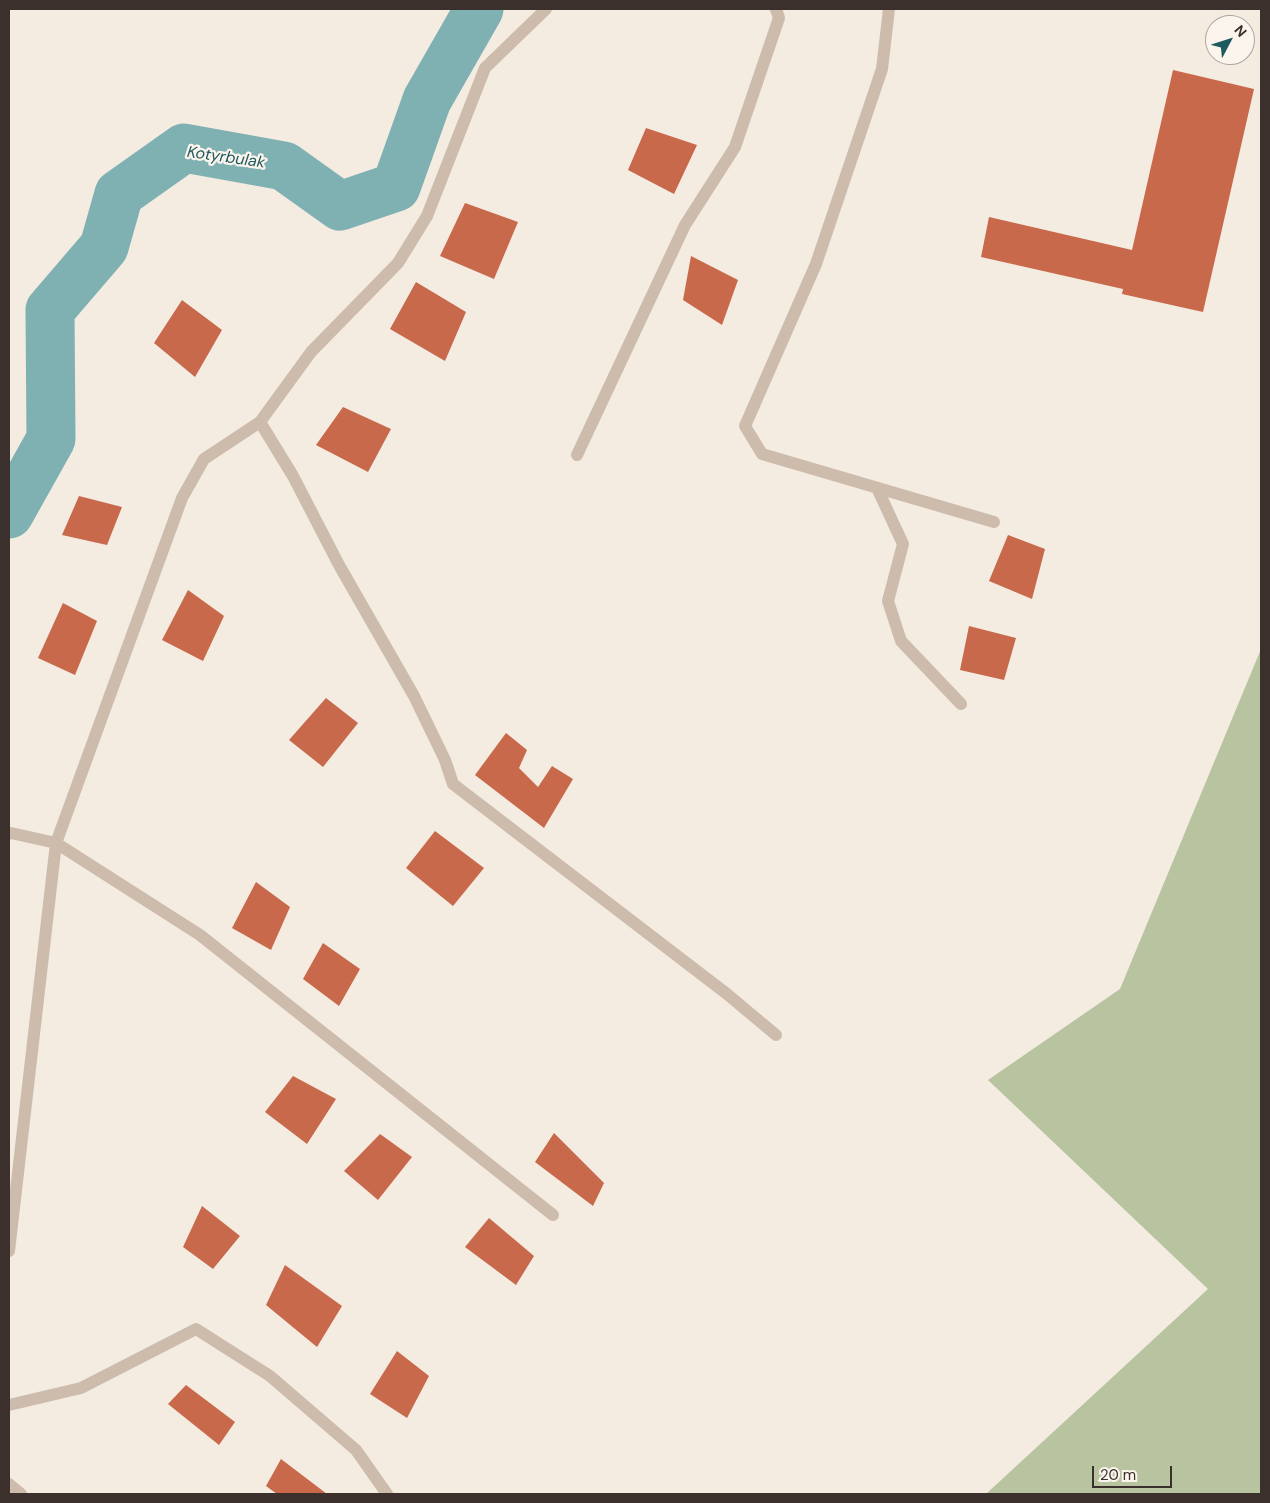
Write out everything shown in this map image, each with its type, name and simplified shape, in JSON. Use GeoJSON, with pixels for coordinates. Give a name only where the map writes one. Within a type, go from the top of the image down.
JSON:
{"type":"FeatureCollection","features":[{"type":"Feature","properties":{"kind":"lane"},"geometry":{"type":"LineString","coordinates":[[9,1251],[56,843],[182,498],[204,459],[260,422],[311,352],[398,263],[427,216],[485,68],[546,9]]}},
{"type":"Feature","properties":{"kind":"lane"},"geometry":{"type":"LineString","coordinates":[[577,455],[685,225],[735,147],[779,18],[776,9]]}},
{"type":"Feature","properties":{"kind":"lane"},"geometry":{"type":"LineString","coordinates":[[889,9],[882,69],[816,264],[744,426],[762,454],[994,522]]}},
{"type":"Feature","properties":{"kind":"lane"},"geometry":{"type":"LineString","coordinates":[[260,422],[293,476],[339,565],[414,696],[445,760],[454,784],[727,994],[776,1036]]}},
{"type":"Feature","properties":{"kind":"lane"},"geometry":{"type":"LineString","coordinates":[[877,488],[903,544],[888,601],[901,642],[961,704]]}},
{"type":"Feature","properties":{"kind":"lane"},"geometry":{"type":"LineString","coordinates":[[9,834],[56,843],[200,934],[553,1214]]}},
{"type":"Feature","properties":{"kind":"lane"},"geometry":{"type":"LineString","coordinates":[[9,1405],[82,1388],[196,1329],[270,1376],[356,1450],[387,1494]]}},
{"type":"Feature","properties":{"kind":"lane"},"geometry":{"type":"LineString","coordinates":[[9,1484],[21,1494]]}},
{"type":"Feature","properties":{"kind":"green space"},"geometry":{"type":"Polygon","coordinates":[[[1261,649],[1261,1494],[986,1494],[1208,1289],[988,1080],[1120,989],[1261,649]]]}},
{"type":"Feature","properties":{"kind":"building"},"geometry":{"type":"Polygon","coordinates":[[[1173,70],[1254,89],[1203,312],[1122,294],[1123,289],[981,257],[989,217],[1132,250],[1173,70]]]}},
{"type":"Feature","properties":{"kind":"building"},"geometry":{"type":"Polygon","coordinates":[[[646,128],[697,145],[674,194],[628,170],[646,128]]]}},
{"type":"Feature","properties":{"kind":"building"},"geometry":{"type":"Polygon","coordinates":[[[465,203],[518,222],[494,279],[440,256],[465,203]]]}},
{"type":"Feature","properties":{"kind":"building"},"geometry":{"type":"Polygon","coordinates":[[[691,256],[738,280],[722,325],[683,300],[691,256]]]}},
{"type":"Feature","properties":{"kind":"building"},"geometry":{"type":"Polygon","coordinates":[[[416,282],[466,312],[445,361],[390,329],[416,282]]]}},
{"type":"Feature","properties":{"kind":"building"},"geometry":{"type":"Polygon","coordinates":[[[182,300],[222,330],[195,377],[154,343],[182,300]]]}},
{"type":"Feature","properties":{"kind":"building"},"geometry":{"type":"Polygon","coordinates":[[[343,407],[391,429],[368,472],[316,445],[343,407]]]}},
{"type":"Feature","properties":{"kind":"building"},"geometry":{"type":"Polygon","coordinates":[[[79,496],[122,507],[107,545],[62,535],[79,496]]]}},
{"type":"Feature","properties":{"kind":"building"},"geometry":{"type":"Polygon","coordinates":[[[1008,535],[1045,549],[1032,599],[989,581],[1008,535]]]}},
{"type":"Feature","properties":{"kind":"building"},"geometry":{"type":"Polygon","coordinates":[[[188,590],[224,616],[203,661],[162,640],[188,590]]]}},
{"type":"Feature","properties":{"kind":"building"},"geometry":{"type":"Polygon","coordinates":[[[63,603],[97,621],[75,675],[38,658],[63,603]]]}},
{"type":"Feature","properties":{"kind":"building"},"geometry":{"type":"Polygon","coordinates":[[[969,626],[1016,638],[1004,680],[960,670],[969,626]]]}},
{"type":"Feature","properties":{"kind":"building"},"geometry":{"type":"Polygon","coordinates":[[[326,698],[358,723],[323,767],[289,740],[326,698]]]}},
{"type":"Feature","properties":{"kind":"building"},"geometry":{"type":"Polygon","coordinates":[[[506,733],[527,750],[519,768],[538,787],[552,766],[573,779],[544,828],[475,775],[506,733]]]}},
{"type":"Feature","properties":{"kind":"building"},"geometry":{"type":"Polygon","coordinates":[[[435,831],[484,868],[453,906],[406,868],[435,831]]]}},
{"type":"Feature","properties":{"kind":"building"},"geometry":{"type":"Polygon","coordinates":[[[256,882],[290,907],[271,950],[232,928],[256,882]]]}},
{"type":"Feature","properties":{"kind":"building"},"geometry":{"type":"Polygon","coordinates":[[[323,943],[360,969],[339,1006],[303,979],[323,943]]]}},
{"type":"Feature","properties":{"kind":"building"},"geometry":{"type":"Polygon","coordinates":[[[293,1076],[336,1099],[307,1144],[265,1112],[293,1076]]]}},
{"type":"Feature","properties":{"kind":"building"},"geometry":{"type":"Polygon","coordinates":[[[554,1133],[604,1183],[593,1206],[535,1162],[554,1133]]]}},
{"type":"Feature","properties":{"kind":"building"},"geometry":{"type":"Polygon","coordinates":[[[380,1134],[412,1157],[378,1200],[344,1171],[380,1134]]]}},
{"type":"Feature","properties":{"kind":"building"},"geometry":{"type":"Polygon","coordinates":[[[202,1206],[240,1236],[213,1269],[183,1247],[202,1206]]]}},
{"type":"Feature","properties":{"kind":"building"},"geometry":{"type":"Polygon","coordinates":[[[489,1218],[534,1256],[516,1285],[465,1247],[489,1218]]]}},
{"type":"Feature","properties":{"kind":"building"},"geometry":{"type":"Polygon","coordinates":[[[285,1265],[342,1306],[317,1347],[266,1305],[285,1265]]]}},
{"type":"Feature","properties":{"kind":"building"},"geometry":{"type":"Polygon","coordinates":[[[397,1351],[429,1376],[407,1418],[370,1394],[397,1351]]]}},
{"type":"Feature","properties":{"kind":"building"},"geometry":{"type":"Polygon","coordinates":[[[186,1385],[235,1422],[219,1445],[168,1404],[186,1385]]]}},
{"type":"Feature","properties":{"kind":"building"},"geometry":{"type":"Polygon","coordinates":[[[281,1459],[327,1494],[277,1494],[266,1486],[281,1459]]]}},
{"type":"Feature","properties":{"kind":"waterway","name":"Kotyrbulak"},"geometry":{"type":"LineString","coordinates":[[9,514],[51,439],[50,310],[104,247],[119,194],[184,148],[284,166],[340,206],[396,187],[427,100],[479,9]]}}]}
